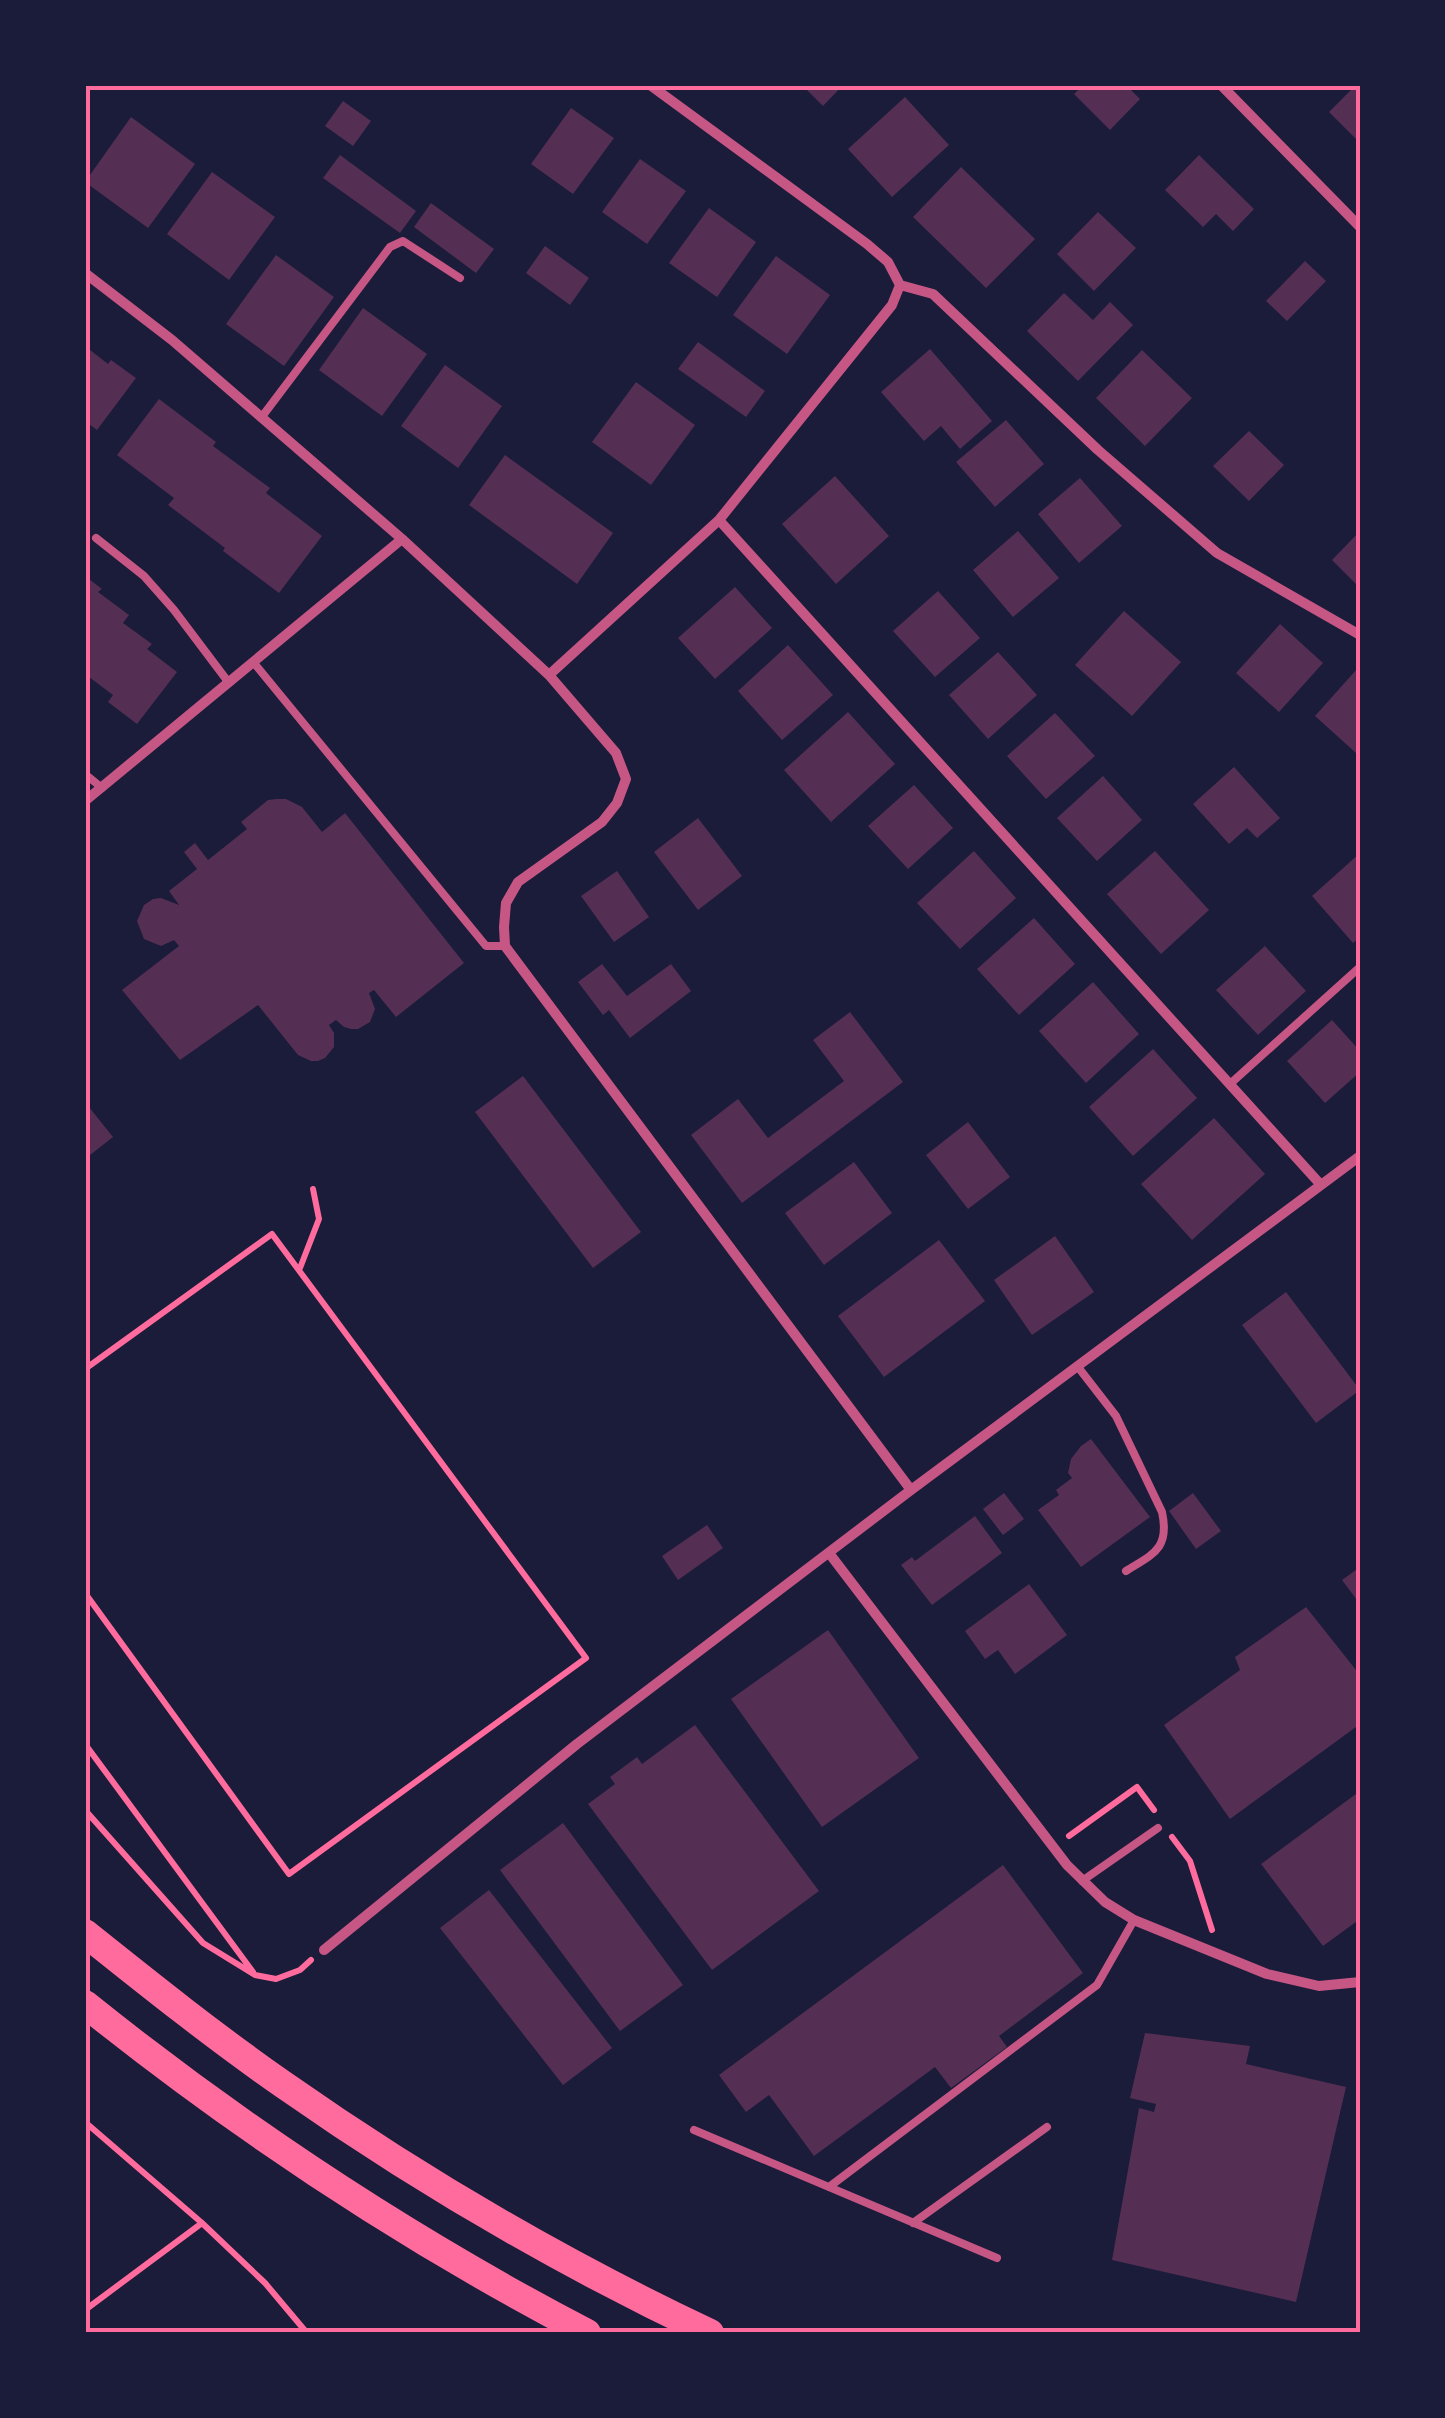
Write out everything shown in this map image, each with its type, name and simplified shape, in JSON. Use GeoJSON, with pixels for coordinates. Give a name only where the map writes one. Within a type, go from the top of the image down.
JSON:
{"type":"FeatureCollection","features":[{"type":"Feature","properties":{"kind":"highway"},"geometry":{"type":"LineString","coordinates":[[85,1933],[257,2066],[404,2164],[543,2247],[710,2333]]}},
{"type":"Feature","properties":{"kind":"highway"},"geometry":{"type":"LineString","coordinates":[[85,2004],[186,2082],[340,2190],[461,2264],[586,2333]]}},
{"type":"Feature","properties":{"kind":"street"},"geometry":{"type":"LineString","coordinates":[[650,85],[867,244],[888,262],[900,285],[933,294],[1098,450],[1216,554],[1360,635]]}},
{"type":"Feature","properties":{"kind":"street"},"geometry":{"type":"LineString","coordinates":[[1220,85],[1360,227]]}},
{"type":"Feature","properties":{"kind":"street"},"geometry":{"type":"LineString","coordinates":[[85,273],[172,340],[402,540],[550,675],[616,752],[626,779],[617,803],[602,822],[518,882],[506,902],[506,946],[911,1490]]}},
{"type":"Feature","properties":{"kind":"street"},"geometry":{"type":"LineString","coordinates":[[550,675],[719,520],[892,305],[900,285]]}},
{"type":"Feature","properties":{"kind":"street"},"geometry":{"type":"LineString","coordinates":[[719,520],[1321,1185]]}},
{"type":"Feature","properties":{"kind":"street"},"geometry":{"type":"LineString","coordinates":[[85,801],[402,540]]}},
{"type":"Feature","properties":{"kind":"street"},"geometry":{"type":"LineString","coordinates":[[324,1950],[578,1744],[1360,1156]]}},
{"type":"Feature","properties":{"kind":"street"},"geometry":{"type":"LineString","coordinates":[[829,1553],[1060,1856],[1105,1902],[1134,1920],[1267,1974],[1319,1986],[1360,1982]]}},
{"type":"Feature","properties":{"kind":"lane"},"geometry":{"type":"LineString","coordinates":[[261,418],[390,247],[403,241],[460,278]]}},
{"type":"Feature","properties":{"kind":"lane"},"geometry":{"type":"LineString","coordinates":[[96,538],[144,576],[229,683]]}},
{"type":"Feature","properties":{"kind":"lane"},"geometry":{"type":"LineString","coordinates":[[254,663],[486,946],[506,946]]}},
{"type":"Feature","properties":{"kind":"lane"},"geometry":{"type":"LineString","coordinates":[[85,774],[102,788]]}},
{"type":"Feature","properties":{"kind":"lane"},"geometry":{"type":"LineString","coordinates":[[1230,1084],[1360,967]]}},
{"type":"Feature","properties":{"kind":"lane"},"geometry":{"type":"LineString","coordinates":[[1078,1366],[1116,1416],[1162,1512],[1164,1540],[1158,1550],[1126,1571]]}},
{"type":"Feature","properties":{"kind":"lane"},"geometry":{"type":"LineString","coordinates":[[1082,1881],[1158,1828]]}},
{"type":"Feature","properties":{"kind":"lane"},"geometry":{"type":"LineString","coordinates":[[829,2187],[1096,1984],[1134,1920]]}},
{"type":"Feature","properties":{"kind":"lane"},"geometry":{"type":"LineString","coordinates":[[913,2223],[1047,2127]]}},
{"type":"Feature","properties":{"kind":"lane"},"geometry":{"type":"LineString","coordinates":[[694,2130],[997,2258]]}},
{"type":"Feature","properties":{"kind":"path"},"geometry":{"type":"LineString","coordinates":[[300,1269],[319,1219],[313,1189]]}},
{"type":"Feature","properties":{"kind":"path"},"geometry":{"type":"LineString","coordinates":[[85,1368],[272,1234],[586,1658],[289,1874],[85,1593]]}},
{"type":"Feature","properties":{"kind":"path"},"geometry":{"type":"LineString","coordinates":[[85,1744],[255,1975]]}},
{"type":"Feature","properties":{"kind":"path"},"geometry":{"type":"LineString","coordinates":[[85,1810],[203,1943],[255,1975],[276,1979],[300,1970],[324,1950]]}},
{"type":"Feature","properties":{"kind":"path"},"geometry":{"type":"LineString","coordinates":[[85,2122],[202,2223],[265,2284],[308,2333]]}},
{"type":"Feature","properties":{"kind":"path"},"geometry":{"type":"LineString","coordinates":[[85,2310],[202,2223]]}},
{"type":"Feature","properties":{"kind":"building"},"geometry":{"type":"Polygon","coordinates":[[[802,85],[843,85],[823,106],[802,85]]]}},
{"type":"Feature","properties":{"kind":"building"},"geometry":{"type":"Polygon","coordinates":[[[1083,85],[1126,85],[1140,99],[1110,130],[1074,94],[1083,85]]]}},
{"type":"Feature","properties":{"kind":"building"},"geometry":{"type":"Polygon","coordinates":[[[1360,85],[1360,143],[1329,112],[1360,85]]]}},
{"type":"Feature","properties":{"kind":"building"},"geometry":{"type":"Polygon","coordinates":[[[905,97],[949,145],[892,197],[848,149],[905,97]]]}},
{"type":"Feature","properties":{"kind":"building"},"geometry":{"type":"Polygon","coordinates":[[[343,101],[371,121],[353,146],[325,126],[343,101]]]}},
{"type":"Feature","properties":{"kind":"building"},"geometry":{"type":"Polygon","coordinates":[[[571,108],[614,138],[573,194],[531,164],[571,108]]]}},
{"type":"Feature","properties":{"kind":"building"},"geometry":{"type":"Polygon","coordinates":[[[131,117],[195,164],[148,228],[85,182],[131,117]]]}},
{"type":"Feature","properties":{"kind":"building"},"geometry":{"type":"Polygon","coordinates":[[[340,155],[416,211],[400,233],[323,178],[340,155]]]}},
{"type":"Feature","properties":{"kind":"building"},"geometry":{"type":"Polygon","coordinates":[[[1199,155],[1254,209],[1233,231],[1216,214],[1203,227],[1165,190],[1199,155]]]}},
{"type":"Feature","properties":{"kind":"building"},"geometry":{"type":"Polygon","coordinates":[[[640,159],[686,191],[647,244],[602,212],[640,159]]]}},
{"type":"Feature","properties":{"kind":"building"},"geometry":{"type":"Polygon","coordinates":[[[961,167],[1035,239],[986,288],[913,217],[961,167]]]}},
{"type":"Feature","properties":{"kind":"building"},"geometry":{"type":"Polygon","coordinates":[[[212,172],[275,217],[229,280],[167,234],[212,172]]]}},
{"type":"Feature","properties":{"kind":"building"},"geometry":{"type":"Polygon","coordinates":[[[431,203],[494,249],[476,273],[414,227],[431,203]]]}},
{"type":"Feature","properties":{"kind":"building"},"geometry":{"type":"Polygon","coordinates":[[[709,208],[756,242],[717,297],[669,263],[709,208]]]}},
{"type":"Feature","properties":{"kind":"building"},"geometry":{"type":"Polygon","coordinates":[[[1098,212],[1136,248],[1094,291],[1057,254],[1098,212]]]}},
{"type":"Feature","properties":{"kind":"building"},"geometry":{"type":"Polygon","coordinates":[[[545,246],[589,278],[570,305],[526,273],[545,246]]]}},
{"type":"Feature","properties":{"kind":"building"},"geometry":{"type":"Polygon","coordinates":[[[276,255],[334,297],[284,366],[226,324],[276,255]]]}},
{"type":"Feature","properties":{"kind":"building"},"geometry":{"type":"Polygon","coordinates":[[[776,256],[830,295],[787,354],[733,315],[776,256]]]}},
{"type":"Feature","properties":{"kind":"building"},"geometry":{"type":"Polygon","coordinates":[[[1305,261],[1326,281],[1287,321],[1266,301],[1305,261]]]}},
{"type":"Feature","properties":{"kind":"building"},"geometry":{"type":"Polygon","coordinates":[[[1064,293],[1093,320],[1110,302],[1133,325],[1078,381],[1027,331],[1064,293]]]}},
{"type":"Feature","properties":{"kind":"building"},"geometry":{"type":"Polygon","coordinates":[[[363,308],[427,354],[382,416],[319,370],[363,308]]]}},
{"type":"Feature","properties":{"kind":"building"},"geometry":{"type":"Polygon","coordinates":[[[698,342],[765,391],[746,417],[678,369],[698,342]]]}},
{"type":"Feature","properties":{"kind":"building"},"geometry":{"type":"Polygon","coordinates":[[[85,346],[108,364],[111,360],[136,378],[97,430],[85,421],[85,346]]]}},
{"type":"Feature","properties":{"kind":"building"},"geometry":{"type":"Polygon","coordinates":[[[930,349],[992,421],[960,449],[941,426],[924,441],[881,392],[930,349]]]}},
{"type":"Feature","properties":{"kind":"building"},"geometry":{"type":"Polygon","coordinates":[[[1142,350],[1192,398],[1145,446],[1096,398],[1142,350]]]}},
{"type":"Feature","properties":{"kind":"building"},"geometry":{"type":"Polygon","coordinates":[[[445,365],[502,406],[458,468],[401,426],[445,365]]]}},
{"type":"Feature","properties":{"kind":"building"},"geometry":{"type":"Polygon","coordinates":[[[636,382],[695,425],[651,485],[592,442],[636,382]]]}},
{"type":"Feature","properties":{"kind":"building"},"geometry":{"type":"Polygon","coordinates":[[[159,399],[216,442],[213,446],[270,488],[266,493],[322,536],[279,593],[168,505],[174,498],[117,455],[159,399]]]}},
{"type":"Feature","properties":{"kind":"building"},"geometry":{"type":"Polygon","coordinates":[[[1006,420],[1044,464],[995,507],[956,462],[1006,420]]]}},
{"type":"Feature","properties":{"kind":"building"},"geometry":{"type":"Polygon","coordinates":[[[1249,431],[1284,465],[1249,501],[1213,466],[1249,431]]]}},
{"type":"Feature","properties":{"kind":"building"},"geometry":{"type":"Polygon","coordinates":[[[505,455],[613,533],[577,584],[469,505],[505,455]]]}},
{"type":"Feature","properties":{"kind":"building"},"geometry":{"type":"Polygon","coordinates":[[[835,476],[889,536],[836,584],[782,524],[835,476]]]}},
{"type":"Feature","properties":{"kind":"building"},"geometry":{"type":"Polygon","coordinates":[[[1080,478],[1122,526],[1079,563],[1038,514],[1080,478]]]}},
{"type":"Feature","properties":{"kind":"building"},"geometry":{"type":"Polygon","coordinates":[[[1018,531],[1059,578],[1013,617],[973,570],[1018,531]]]}},
{"type":"Feature","properties":{"kind":"building"},"geometry":{"type":"Polygon","coordinates":[[[1360,531],[1360,588],[1332,560],[1360,531]]]}},
{"type":"Feature","properties":{"kind":"building"},"geometry":{"type":"Polygon","coordinates":[[[85,576],[102,589],[98,592],[129,615],[123,623],[152,644],[147,649],[177,672],[137,724],[108,702],[113,695],[85,674],[85,576]]]}},
{"type":"Feature","properties":{"kind":"building"},"geometry":{"type":"Polygon","coordinates":[[[735,587],[772,628],[715,679],[678,638],[735,587]]]}},
{"type":"Feature","properties":{"kind":"building"},"geometry":{"type":"Polygon","coordinates":[[[938,591],[980,638],[935,677],[893,631],[938,591]]]}},
{"type":"Feature","properties":{"kind":"building"},"geometry":{"type":"Polygon","coordinates":[[[1124,611],[1181,662],[1132,716],[1075,665],[1124,611]]]}},
{"type":"Feature","properties":{"kind":"building"},"geometry":{"type":"Polygon","coordinates":[[[1280,624],[1323,663],[1279,712],[1236,673],[1280,624]]]}},
{"type":"Feature","properties":{"kind":"building"},"geometry":{"type":"Polygon","coordinates":[[[788,645],[833,695],[782,740],[738,691],[788,645]]]}},
{"type":"Feature","properties":{"kind":"building"},"geometry":{"type":"Polygon","coordinates":[[[998,652],[1037,695],[988,739],[949,695],[998,652]]]}},
{"type":"Feature","properties":{"kind":"building"},"geometry":{"type":"Polygon","coordinates":[[[1357,669],[1360,749],[1356,753],[1315,716],[1357,669]]]}},
{"type":"Feature","properties":{"kind":"building"},"geometry":{"type":"Polygon","coordinates":[[[848,712],[895,764],[831,822],[784,770],[848,712]]]}},
{"type":"Feature","properties":{"kind":"building"},"geometry":{"type":"Polygon","coordinates":[[[1055,713],[1095,756],[1046,799],[1007,756],[1055,713]]]}},
{"type":"Feature","properties":{"kind":"building"},"geometry":{"type":"Polygon","coordinates":[[[1234,767],[1280,818],[1257,838],[1247,828],[1229,844],[1193,804],[1234,767]]]}},
{"type":"Feature","properties":{"kind":"building"},"geometry":{"type":"Polygon","coordinates":[[[1103,776],[1142,820],[1097,861],[1057,818],[1103,776]]]}},
{"type":"Feature","properties":{"kind":"building"},"geometry":{"type":"Polygon","coordinates":[[[914,785],[953,828],[908,869],[868,826],[914,785]]]}},
{"type":"Feature","properties":{"kind":"building"},"geometry":{"type":"Polygon","coordinates":[[[286,799],[302,807],[322,832],[345,813],[464,963],[396,1017],[374,990],[369,993],[375,1009],[370,1022],[358,1029],[344,1027],[336,1020],[329,1025],[334,1033],[334,1047],[318,1061],[298,1055],[258,1005],[180,1060],[122,990],[179,946],[174,940],[161,946],[144,939],[137,921],[144,905],[153,899],[179,905],[169,891],[197,869],[184,852],[195,843],[208,860],[247,829],[241,822],[268,800],[286,799]]]}},
{"type":"Feature","properties":{"kind":"building"},"geometry":{"type":"Polygon","coordinates":[[[698,818],[742,876],[698,910],[654,852],[698,818]]]}},
{"type":"Feature","properties":{"kind":"building"},"geometry":{"type":"Polygon","coordinates":[[[974,851],[1016,898],[960,949],[917,903],[974,851]]]}},
{"type":"Feature","properties":{"kind":"building"},"geometry":{"type":"Polygon","coordinates":[[[1155,851],[1209,910],[1161,954],[1107,894],[1155,851]]]}},
{"type":"Feature","properties":{"kind":"building"},"geometry":{"type":"Polygon","coordinates":[[[1360,853],[1360,937],[1353,943],[1312,896],[1360,853]]]}},
{"type":"Feature","properties":{"kind":"building"},"geometry":{"type":"Polygon","coordinates":[[[617,871],[649,917],[614,942],[581,896],[617,871]]]}},
{"type":"Feature","properties":{"kind":"building"},"geometry":{"type":"Polygon","coordinates":[[[1034,918],[1075,964],[1019,1015],[977,969],[1034,918]]]}},
{"type":"Feature","properties":{"kind":"building"},"geometry":{"type":"Polygon","coordinates":[[[1265,946],[1306,991],[1258,1035],[1216,990],[1265,946]]]}},
{"type":"Feature","properties":{"kind":"building"},"geometry":{"type":"Polygon","coordinates":[[[602,964],[627,996],[671,964],[691,991],[630,1038],[609,1010],[603,1015],[578,982],[602,964]]]}},
{"type":"Feature","properties":{"kind":"building"},"geometry":{"type":"Polygon","coordinates":[[[1093,982],[1139,1034],[1086,1083],[1039,1031],[1093,982]]]}},
{"type":"Feature","properties":{"kind":"building"},"geometry":{"type":"Polygon","coordinates":[[[850,1012],[903,1082],[742,1203],[691,1135],[738,1099],[768,1138],[844,1081],[813,1040],[850,1012]]]}},
{"type":"Feature","properties":{"kind":"building"},"geometry":{"type":"Polygon","coordinates":[[[1332,1020],[1360,1051],[1360,1072],[1325,1103],[1287,1061],[1332,1020]]]}},
{"type":"Feature","properties":{"kind":"building"},"geometry":{"type":"Polygon","coordinates":[[[1153,1049],[1197,1098],[1133,1156],[1089,1107],[1153,1049]]]}},
{"type":"Feature","properties":{"kind":"building"},"geometry":{"type":"Polygon","coordinates":[[[523,1076],[641,1232],[593,1268],[475,1112],[523,1076]]]}},
{"type":"Feature","properties":{"kind":"building"},"geometry":{"type":"Polygon","coordinates":[[[85,1102],[113,1137],[85,1159],[85,1102]]]}},
{"type":"Feature","properties":{"kind":"building"},"geometry":{"type":"Polygon","coordinates":[[[1214,1118],[1265,1174],[1192,1240],[1141,1184],[1214,1118]]]}},
{"type":"Feature","properties":{"kind":"building"},"geometry":{"type":"Polygon","coordinates":[[[968,1122],[1010,1177],[968,1209],[926,1155],[968,1122]]]}},
{"type":"Feature","properties":{"kind":"building"},"geometry":{"type":"Polygon","coordinates":[[[854,1162],[892,1213],[824,1265],[785,1213],[854,1162]]]}},
{"type":"Feature","properties":{"kind":"building"},"geometry":{"type":"Polygon","coordinates":[[[1055,1236],[1094,1292],[1032,1335],[994,1280],[1055,1236]]]}},
{"type":"Feature","properties":{"kind":"building"},"geometry":{"type":"Polygon","coordinates":[[[939,1240],[985,1301],[884,1377],[838,1316],[939,1240]]]}},
{"type":"Feature","properties":{"kind":"building"},"geometry":{"type":"Polygon","coordinates":[[[1286,1292],[1360,1390],[1316,1423],[1242,1325],[1286,1292]]]}},
{"type":"Feature","properties":{"kind":"building"},"geometry":{"type":"Polygon","coordinates":[[[1091,1439],[1150,1517],[1081,1567],[1038,1510],[1059,1495],[1056,1490],[1072,1478],[1068,1473],[1071,1459],[1091,1439]]]}},
{"type":"Feature","properties":{"kind":"building"},"geometry":{"type":"Polygon","coordinates":[[[1004,1493],[1024,1519],[1003,1535],[983,1509],[1004,1493]]]}},
{"type":"Feature","properties":{"kind":"building"},"geometry":{"type":"Polygon","coordinates":[[[1193,1493],[1221,1531],[1196,1549],[1169,1511],[1193,1493]]]}},
{"type":"Feature","properties":{"kind":"building"},"geometry":{"type":"Polygon","coordinates":[[[975,1516],[1002,1553],[932,1605],[901,1565],[912,1557],[915,1561],[975,1516]]]}},
{"type":"Feature","properties":{"kind":"building"},"geometry":{"type":"Polygon","coordinates":[[[707,1525],[723,1548],[678,1580],[662,1556],[707,1525]]]}},
{"type":"Feature","properties":{"kind":"building"},"geometry":{"type":"Polygon","coordinates":[[[1360,1567],[1360,1604],[1342,1580],[1360,1567]]]}},
{"type":"Feature","properties":{"kind":"building"},"geometry":{"type":"Polygon","coordinates":[[[1029,1584],[1067,1635],[1015,1674],[998,1650],[985,1659],[965,1631],[1029,1584]]]}},
{"type":"Feature","properties":{"kind":"building"},"geometry":{"type":"Polygon","coordinates":[[[1306,1607],[1360,1675],[1360,1724],[1230,1819],[1164,1725],[1240,1670],[1235,1657],[1306,1607]]]}},
{"type":"Feature","properties":{"kind":"building"},"geometry":{"type":"Polygon","coordinates":[[[828,1630],[919,1758],[822,1827],[731,1699],[828,1630]]]}},
{"type":"Feature","properties":{"kind":"building"},"geometry":{"type":"Polygon","coordinates":[[[695,1725],[819,1891],[712,1970],[588,1804],[615,1784],[610,1777],[637,1757],[642,1764],[695,1725]]]}},
{"type":"Feature","properties":{"kind":"building"},"geometry":{"type":"Polygon","coordinates":[[[1360,1791],[1360,1919],[1323,1946],[1261,1864],[1360,1791]]]}},
{"type":"Feature","properties":{"kind":"building"},"geometry":{"type":"Polygon","coordinates":[[[563,1823],[683,1985],[620,2031],[500,1870],[563,1823]]]}},
{"type":"Feature","properties":{"kind":"building"},"geometry":{"type":"Polygon","coordinates":[[[1003,1865],[1083,1973],[999,2036],[1007,2047],[951,2088],[935,2067],[814,2156],[769,2095],[746,2112],[719,2075],[1003,1865]]]}},
{"type":"Feature","properties":{"kind":"building"},"geometry":{"type":"Polygon","coordinates":[[[489,1890],[612,2048],[563,2085],[440,1928],[489,1890]]]}},
{"type":"Feature","properties":{"kind":"building"},"geometry":{"type":"Polygon","coordinates":[[[1145,2033],[1250,2046],[1246,2064],[1346,2087],[1296,2302],[1112,2260],[1139,2108],[1154,2112],[1156,2104],[1130,2098],[1145,2033]]]}}]}
